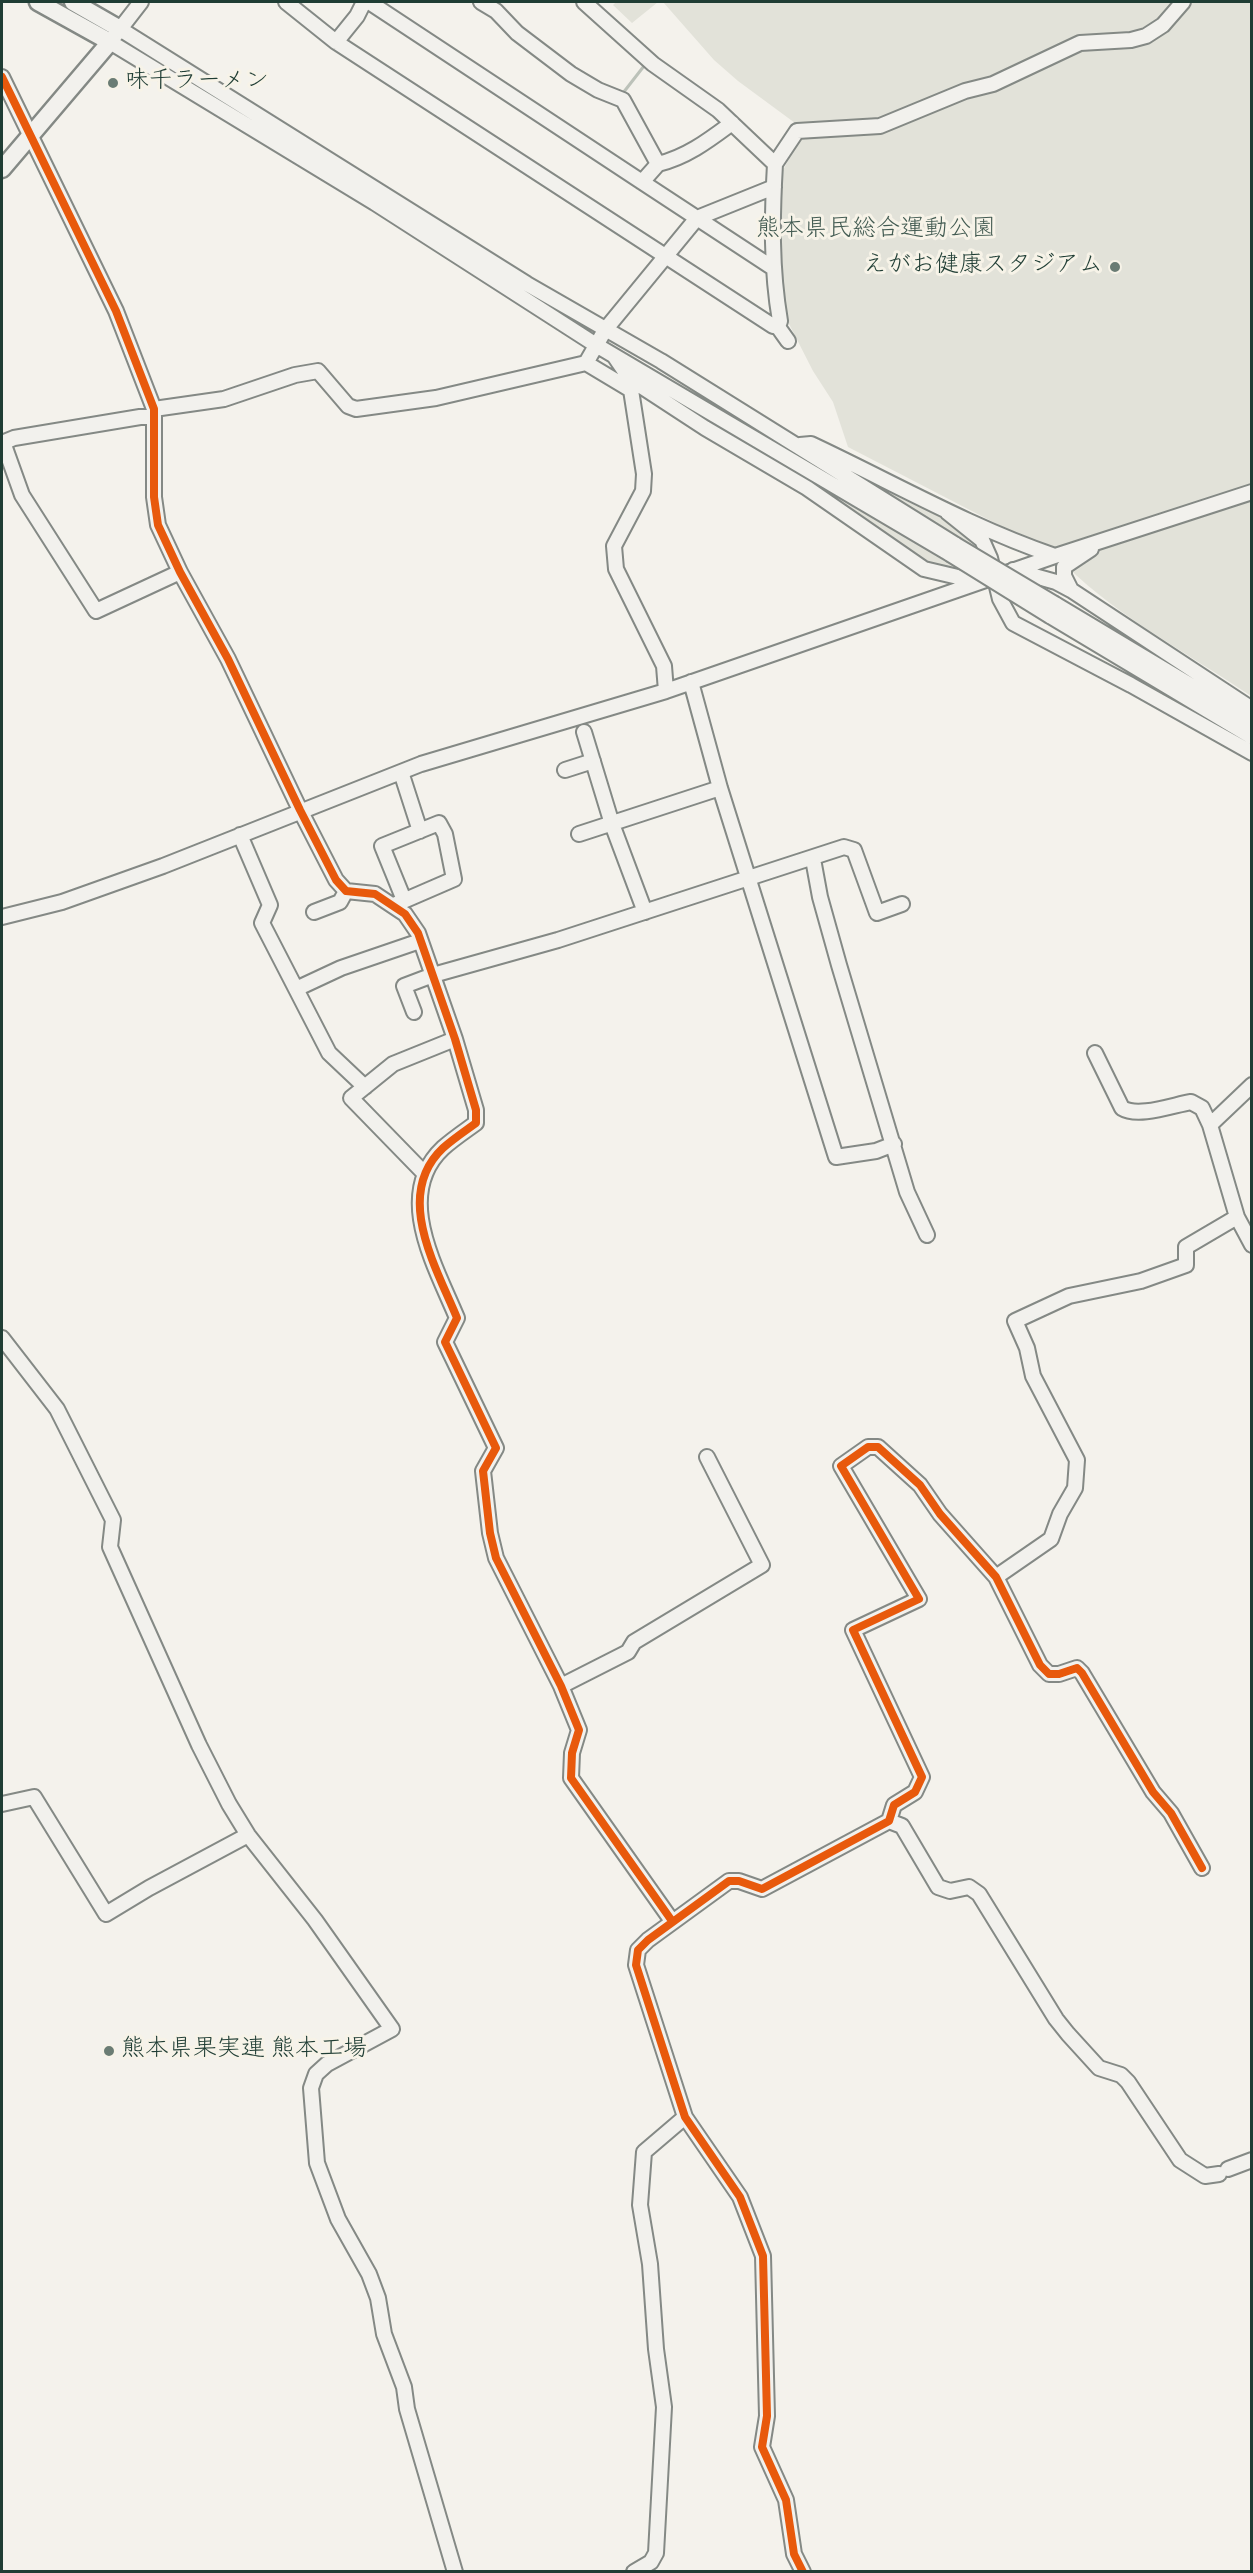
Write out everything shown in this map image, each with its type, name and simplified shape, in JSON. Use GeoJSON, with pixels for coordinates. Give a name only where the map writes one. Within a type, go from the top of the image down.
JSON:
{"type":"FeatureCollection","features":[{"type":"Feature","properties":{"kind":"main road"},"geometry":{"type":"LineString","coordinates":[[38,2],[115,36]]}},
{"type":"Feature","properties":{"kind":"main road"},"geometry":{"type":"LineString","coordinates":[[73,2],[115,36]]}},
{"type":"Feature","properties":{"kind":"main road"},"geometry":{"type":"LineString","coordinates":[[2,169],[115,36]]}},
{"type":"Feature","properties":{"kind":"street"},"geometry":{"type":"LineString","coordinates":[[115,36],[141,2]]}},
{"type":"Feature","properties":{"kind":"street"},"geometry":{"type":"LineString","coordinates":[[286,2],[336,42],[665,258],[778,327],[788,340]]}},
{"type":"Feature","properties":{"kind":"street"},"geometry":{"type":"LineString","coordinates":[[336,42],[357,16],[364,2]]}},
{"type":"Feature","properties":{"kind":"street"},"geometry":{"type":"LineString","coordinates":[[369,2],[773,268]]}},
{"type":"Feature","properties":{"kind":"street"},"geometry":{"type":"LineString","coordinates":[[481,2],[496,10],[517,33],[572,74],[598,90],[623,100],[658,164]]}},
{"type":"Feature","properties":{"kind":"street"},"geometry":{"type":"LineString","coordinates":[[584,2],[653,64],[718,110],[775,164]]}},
{"type":"Feature","properties":{"kind":"street"},"geometry":{"type":"LineString","coordinates":[[778,327],[780,321],[773,268],[772,214],[775,164],[797,131],[880,126],[893,122],[936,101],[993,84],[1080,43],[1131,40],[1146,36],[1163,25],[1183,2]]}},
{"type":"Feature","properties":{"kind":"street"},"geometry":{"type":"LineString","coordinates":[[115,36],[267,123],[527,284],[661,361],[797,446],[953,549]]}},
{"type":"Feature","properties":{"kind":"street"},"geometry":{"type":"LineString","coordinates":[[115,36],[596,345],[953,549],[1251,737]]}},
{"type":"Feature","properties":{"kind":"street"},"geometry":{"type":"LineString","coordinates":[[2,77],[116,311],[153,413],[154,497],[158,525],[180,572],[228,658],[336,880],[346,891],[375,894],[399,903],[454,879],[445,834],[439,823],[382,846],[399,903],[420,941],[433,975],[476,1110],[476,1123],[442,1149],[425,1174],[418,1207],[423,1233],[457,1318],[445,1342],[496,1448],[483,1471],[490,1533],[496,1558],[561,1686],[579,1730],[572,1753],[571,1778],[672,1921]]}},
{"type":"Feature","properties":{"kind":"street"},"geometry":{"type":"LineString","coordinates":[[642,182],[658,164],[696,149],[732,123]]}},
{"type":"Feature","properties":{"kind":"street"},"geometry":{"type":"LineString","coordinates":[[586,363],[605,330],[697,218],[774,187]]}},
{"type":"Feature","properties":{"kind":"street"},"geometry":{"type":"LineString","coordinates":[[612,353],[630,378],[705,428],[807,488],[924,569],[988,580]]}},
{"type":"Feature","properties":{"kind":"street"},"geometry":{"type":"LineString","coordinates":[[180,572],[96,611],[22,495],[2,443],[224,399],[294,375],[318,371],[348,406],[356,409],[436,398],[586,363],[631,390],[644,474],[643,491],[614,546],[616,569],[664,666],[666,691]]}},
{"type":"Feature","properties":{"kind":"street"},"geometry":{"type":"LineString","coordinates":[[797,446],[812,444],[947,512],[1020,544],[1055,556]]}},
{"type":"Feature","properties":{"kind":"street"},"geometry":{"type":"LineString","coordinates":[[2,917],[62,902],[163,866],[401,772],[666,691],[1013,570],[1251,492]]}},
{"type":"Feature","properties":{"kind":"street"},"geometry":{"type":"LineString","coordinates":[[947,512],[982,540],[990,558],[988,580],[1013,623],[1131,685],[1251,753]]}},
{"type":"Feature","properties":{"kind":"street"},"geometry":{"type":"LineString","coordinates":[[1071,590],[1064,576],[1064,567],[1106,540]]}},
{"type":"Feature","properties":{"kind":"street"},"geometry":{"type":"LineString","coordinates":[[1013,570],[1056,582],[1071,590],[1251,709]]}},
{"type":"Feature","properties":{"kind":"street"},"geometry":{"type":"LineString","coordinates":[[1052,610],[1251,722]]}},
{"type":"Feature","properties":{"kind":"street"},"geometry":{"type":"LineString","coordinates":[[691,682],[748,880],[836,1157],[876,1151],[894,1144]]}},
{"type":"Feature","properties":{"kind":"street"},"geometry":{"type":"LineString","coordinates":[[584,732],[612,824],[645,912]]}},
{"type":"Feature","properties":{"kind":"street"},"geometry":{"type":"LineString","coordinates":[[565,770],[593,761]]}},
{"type":"Feature","properties":{"kind":"street"},"geometry":{"type":"LineString","coordinates":[[401,772],[420,831]]}},
{"type":"Feature","properties":{"kind":"street"},"geometry":{"type":"LineString","coordinates":[[579,834],[720,788]]}},
{"type":"Feature","properties":{"kind":"street"},"geometry":{"type":"LineString","coordinates":[[240,835],[270,904],[262,923],[329,1053],[365,1087]]}},
{"type":"Feature","properties":{"kind":"street"},"geometry":{"type":"LineString","coordinates":[[414,1012],[404,986],[433,975],[645,912],[844,848],[854,850],[878,913],[902,904]]}},
{"type":"Feature","properties":{"kind":"street"},"geometry":{"type":"LineString","coordinates":[[813,859],[820,897],[839,965],[907,1192],[927,1235]]}},
{"type":"Feature","properties":{"kind":"street"},"geometry":{"type":"LineString","coordinates":[[314,912],[340,902],[346,891]]}},
{"type":"Feature","properties":{"kind":"street"},"geometry":{"type":"LineString","coordinates":[[296,989],[341,968],[420,941]]}},
{"type":"Feature","properties":{"kind":"street"},"geometry":{"type":"LineString","coordinates":[[425,1174],[351,1098],[393,1064],[455,1039]]}},
{"type":"Feature","properties":{"kind":"street"},"geometry":{"type":"LineString","coordinates":[[1095,1053],[1122,1108],[1127,1112],[1149,1111],[1191,1102],[1202,1108],[1210,1125],[1237,1217],[1251,1245]]}},
{"type":"Feature","properties":{"kind":"street"},"geometry":{"type":"LineString","coordinates":[[1210,1125],[1251,1085]]}},
{"type":"Feature","properties":{"kind":"street"},"geometry":{"type":"LineString","coordinates":[[996,1577],[1051,1539],[1060,1514],[1070,1501],[1075,1488],[1077,1460],[1033,1376],[1027,1348],[1015,1321],[1069,1296],[1141,1281],[1186,1265],[1186,1247],[1237,1217]]}},
{"type":"Feature","properties":{"kind":"street"},"geometry":{"type":"LineString","coordinates":[[2,1338],[57,1409],[113,1520],[110,1547],[199,1745],[248,1835],[315,1920],[392,2029],[327,2064],[316,2074],[312,2088],[317,2163],[338,2219],[369,2274],[378,2298],[384,2334],[404,2387],[407,2409],[444,2526],[455,2571]]}},
{"type":"Feature","properties":{"kind":"street"},"geometry":{"type":"LineString","coordinates":[[803,2571],[794,2554],[786,2500],[762,2446],[767,2416],[763,2256],[740,2197],[685,2117],[636,1965],[638,1950],[672,1921],[729,1881],[739,1881],[762,1889],[889,1821],[894,1805],[915,1792],[922,1777],[853,1630],[919,1599],[841,1466],[868,1447],[879,1447],[920,1485],[940,1514],[996,1577],[1040,1665],[1049,1674],[1059,1674],[1077,1668],[1082,1673],[1153,1792],[1171,1813],[1202,1868]]}},
{"type":"Feature","properties":{"kind":"street"},"geometry":{"type":"LineString","coordinates":[[561,1686],[628,1652],[634,1642],[762,1565],[707,1457]]}},
{"type":"Feature","properties":{"kind":"street"},"geometry":{"type":"LineString","coordinates":[[2,1804],[34,1797],[106,1914],[149,1888],[248,1835]]}},
{"type":"Feature","properties":{"kind":"street"},"geometry":{"type":"LineString","coordinates":[[889,1821],[902,1826],[938,1887],[950,1891],[969,1887],[979,1894],[1056,2019],[1099,2068],[1121,2075],[1128,2082],[1180,2160],[1205,2176],[1224,2172],[1251,2160]]}},
{"type":"Feature","properties":{"kind":"street"},"geometry":{"type":"LineString","coordinates":[[634,2571],[651,2562],[656,2553],[664,2407],[656,2349],[650,2264],[640,2205],[644,2152],[685,2117]]}},
{"type":"Feature","properties":{"kind":"green space"},"geometry":{"type":"Polygon","coordinates":[[[616,2],[658,2],[632,23],[613,5],[616,2]]]}},
{"type":"Feature","properties":{"kind":"green space"},"geometry":{"type":"Polygon","coordinates":[[[663,2],[1177,2],[1169,12],[1144,31],[1130,36],[1080,37],[1060,43],[992,79],[884,121],[795,123],[738,81],[714,60],[663,2]]]}},
{"type":"Feature","properties":{"kind":"green space","name":"熊本県民総合運動公園"},"geometry":{"type":"Polygon","coordinates":[[[1189,2],[1251,2],[1251,696],[1123,613],[1099,595],[1055,554],[848,447],[833,402],[813,371],[787,320],[778,267],[778,180],[799,139],[940,106],[1009,85],[1076,48],[1117,47],[1189,2]]]}},
{"type":"Feature","properties":{"kind":"green space"},"geometry":{"type":"Polygon","coordinates":[[[735,435],[966,571],[949,569],[920,558],[735,435]]]}},
{"type":"Feature","properties":{"kind":"green space"},"geometry":{"type":"Polygon","coordinates":[[[820,451],[969,532],[986,554],[842,467],[820,451]]]}},
{"type":"Feature","properties":{"kind":"waterway"},"geometry":{"type":"LineString","coordinates":[[621,93],[644,66]]}},
{"type":"Feature","properties":{"kind":"cycle path"},"geometry":{"type":"LineString","coordinates":[[2,77],[116,311],[154,409],[154,497],[158,525],[180,572],[228,659],[336,880],[346,891],[375,894],[405,914],[418,933],[455,1039],[476,1110],[476,1123],[443,1148],[428,1167],[421,1187],[420,1209],[423,1232],[430,1254],[457,1318],[445,1342],[496,1448],[483,1471],[490,1533],[496,1558],[561,1686],[579,1730],[572,1753],[571,1778],[672,1921]]}},
{"type":"Feature","properties":{"kind":"cycle path"},"geometry":{"type":"LineString","coordinates":[[803,2572],[794,2554],[786,2500],[762,2447],[767,2416],[763,2256],[740,2197],[685,2117],[636,1965],[638,1950],[648,1940],[729,1881],[739,1881],[762,1889],[889,1821],[894,1805],[915,1792],[922,1777],[853,1630],[919,1599],[841,1466],[868,1447],[878,1447],[920,1485],[940,1514],[996,1577],[1040,1665],[1049,1674],[1059,1674],[1077,1668],[1082,1673],[1153,1792],[1171,1813],[1202,1868]]}},
{"type":"Feature","properties":{"kind":"place","name":"味千ラーメン"},"geometry":{"type":"Point","coordinates":[113,83]}},
{"type":"Feature","properties":{"kind":"place","name":"えがお健康スタジアム"},"geometry":{"type":"Point","coordinates":[1115,267]}},
{"type":"Feature","properties":{"kind":"place","name":"熊本県果実連 熊本工場"},"geometry":{"type":"Point","coordinates":[109,2051]}}]}
